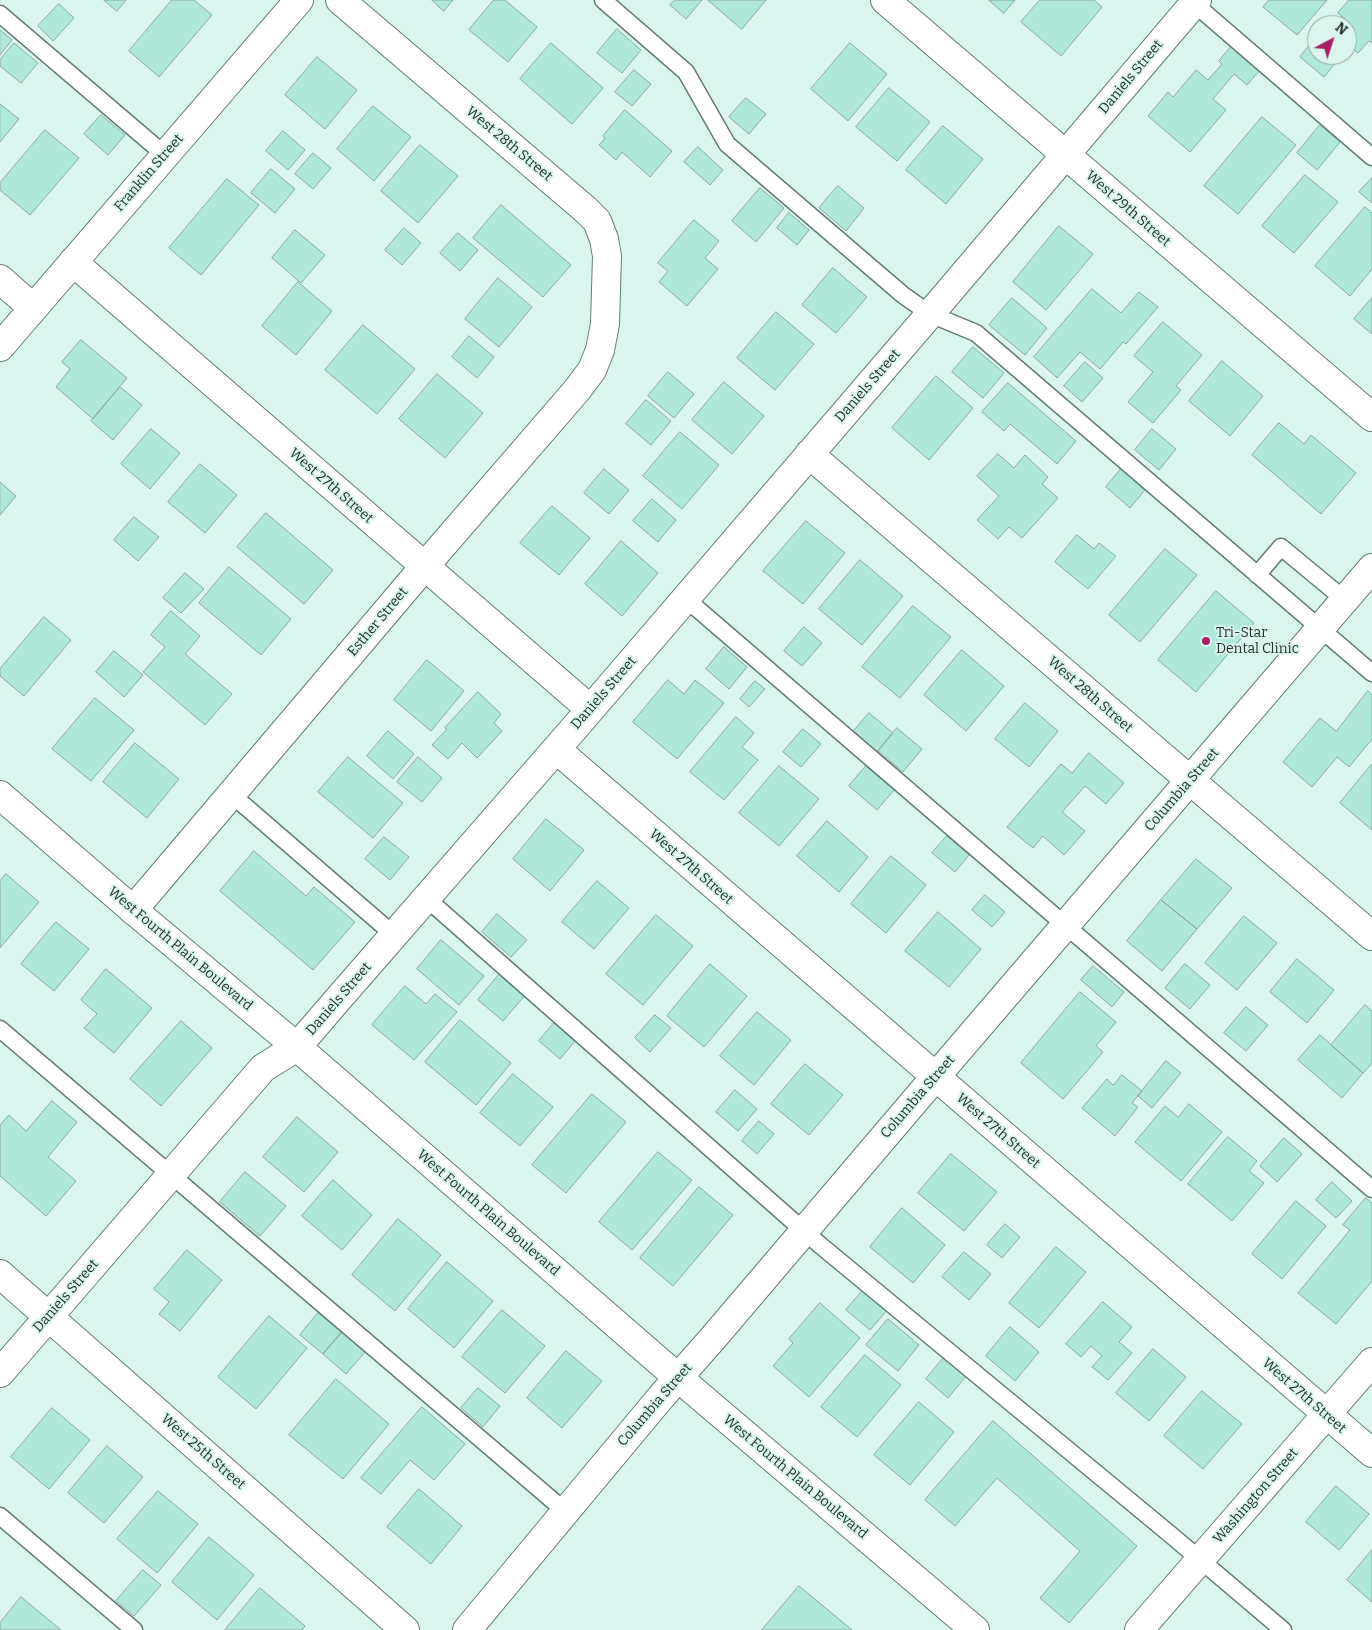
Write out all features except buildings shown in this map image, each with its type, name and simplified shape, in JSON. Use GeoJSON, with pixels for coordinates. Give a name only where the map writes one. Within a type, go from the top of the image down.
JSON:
{"type":"FeatureCollection","features":[{"type":"Feature","properties":{"kind":"street","name":"West 28th Street"},"geometry":{"type":"LineString","coordinates":[[340,0],[586,210],[597,222],[608,256],[605,324]]}},
{"type":"Feature","properties":{"kind":"street","name":"West 29th Street"},"geometry":{"type":"LineString","coordinates":[[885,0],[1372,417]]}},
{"type":"Feature","properties":{"kind":"street","name":"Daniels Street"},"geometry":{"type":"LineString","coordinates":[[0,1373],[263,1068],[297,1048],[686,599],[1194,1]]}},
{"type":"Feature","properties":{"kind":"street","name":"Franklin Street"},"geometry":{"type":"LineString","coordinates":[[0,347],[165,155],[291,2]]}},
{"type":"Feature","properties":{"kind":"street","name":"West 27th Street"},"geometry":{"type":"LineString","coordinates":[[73,262],[590,709]]}},
{"type":"Feature","properties":{"kind":"street"},"geometry":{"type":"LineString","coordinates":[[0,279],[33,308]]}},
{"type":"Feature","properties":{"kind":"street","name":"Esther Street"},"geometry":{"type":"LineString","coordinates":[[133,910],[592,370],[600,350],[605,324]]}},
{"type":"Feature","properties":{"kind":"street","name":"West 28th Street"},"geometry":{"type":"LineString","coordinates":[[809,454],[1372,936]]}},
{"type":"Feature","properties":{"kind":"street","name":"Columbia Street"},"geometry":{"type":"LineString","coordinates":[[467,1630],[678,1377],[1372,568]]}},
{"type":"Feature","properties":{"kind":"street","name":"West 27th Street"},"geometry":{"type":"LineString","coordinates":[[556,750],[1372,1453]]}},
{"type":"Feature","properties":{"kind":"street","name":"West Fourth Plain Boulevard"},"geometry":{"type":"LineString","coordinates":[[0,795],[975,1630]]}},
{"type":"Feature","properties":{"kind":"street","name":"West 25th Street"},"geometry":{"type":"LineString","coordinates":[[0,1274],[405,1630]]}},
{"type":"Feature","properties":{"kind":"street","name":"Washington Street"},"geometry":{"type":"LineString","coordinates":[[1139,1630],[1372,1362]]}},
{"type":"Feature","properties":{"kind":"lane"},"geometry":{"type":"LineString","coordinates":[[603,0],[686,72],[727,144],[900,292],[930,314],[976,332],[1372,673]]}},
{"type":"Feature","properties":{"kind":"lane"},"geometry":{"type":"LineString","coordinates":[[1194,1],[1372,157]]}},
{"type":"Feature","properties":{"kind":"lane"},"geometry":{"type":"LineString","coordinates":[[0,14],[165,155]]}},
{"type":"Feature","properties":{"kind":"lane"},"geometry":{"type":"LineString","coordinates":[[1257,574],[1282,547],[1345,600]]}},
{"type":"Feature","properties":{"kind":"lane"},"geometry":{"type":"LineString","coordinates":[[686,599],[1372,1189]]}},
{"type":"Feature","properties":{"kind":"lane"},"geometry":{"type":"LineString","coordinates":[[231,794],[394,935]]}},
{"type":"Feature","properties":{"kind":"lane"},"geometry":{"type":"LineString","coordinates":[[426,898],[804,1230],[1283,1630]]}},
{"type":"Feature","properties":{"kind":"lane"},"geometry":{"type":"LineString","coordinates":[[0,1029],[565,1511]]}},
{"type":"Feature","properties":{"kind":"lane"},"geometry":{"type":"LineString","coordinates":[[0,1516],[134,1630]]}},
{"type":"Feature","properties":{"kind":"place","name":"Tri-Star Dental Clinic"},"geometry":{"type":"Point","coordinates":[1206,641]}}]}
